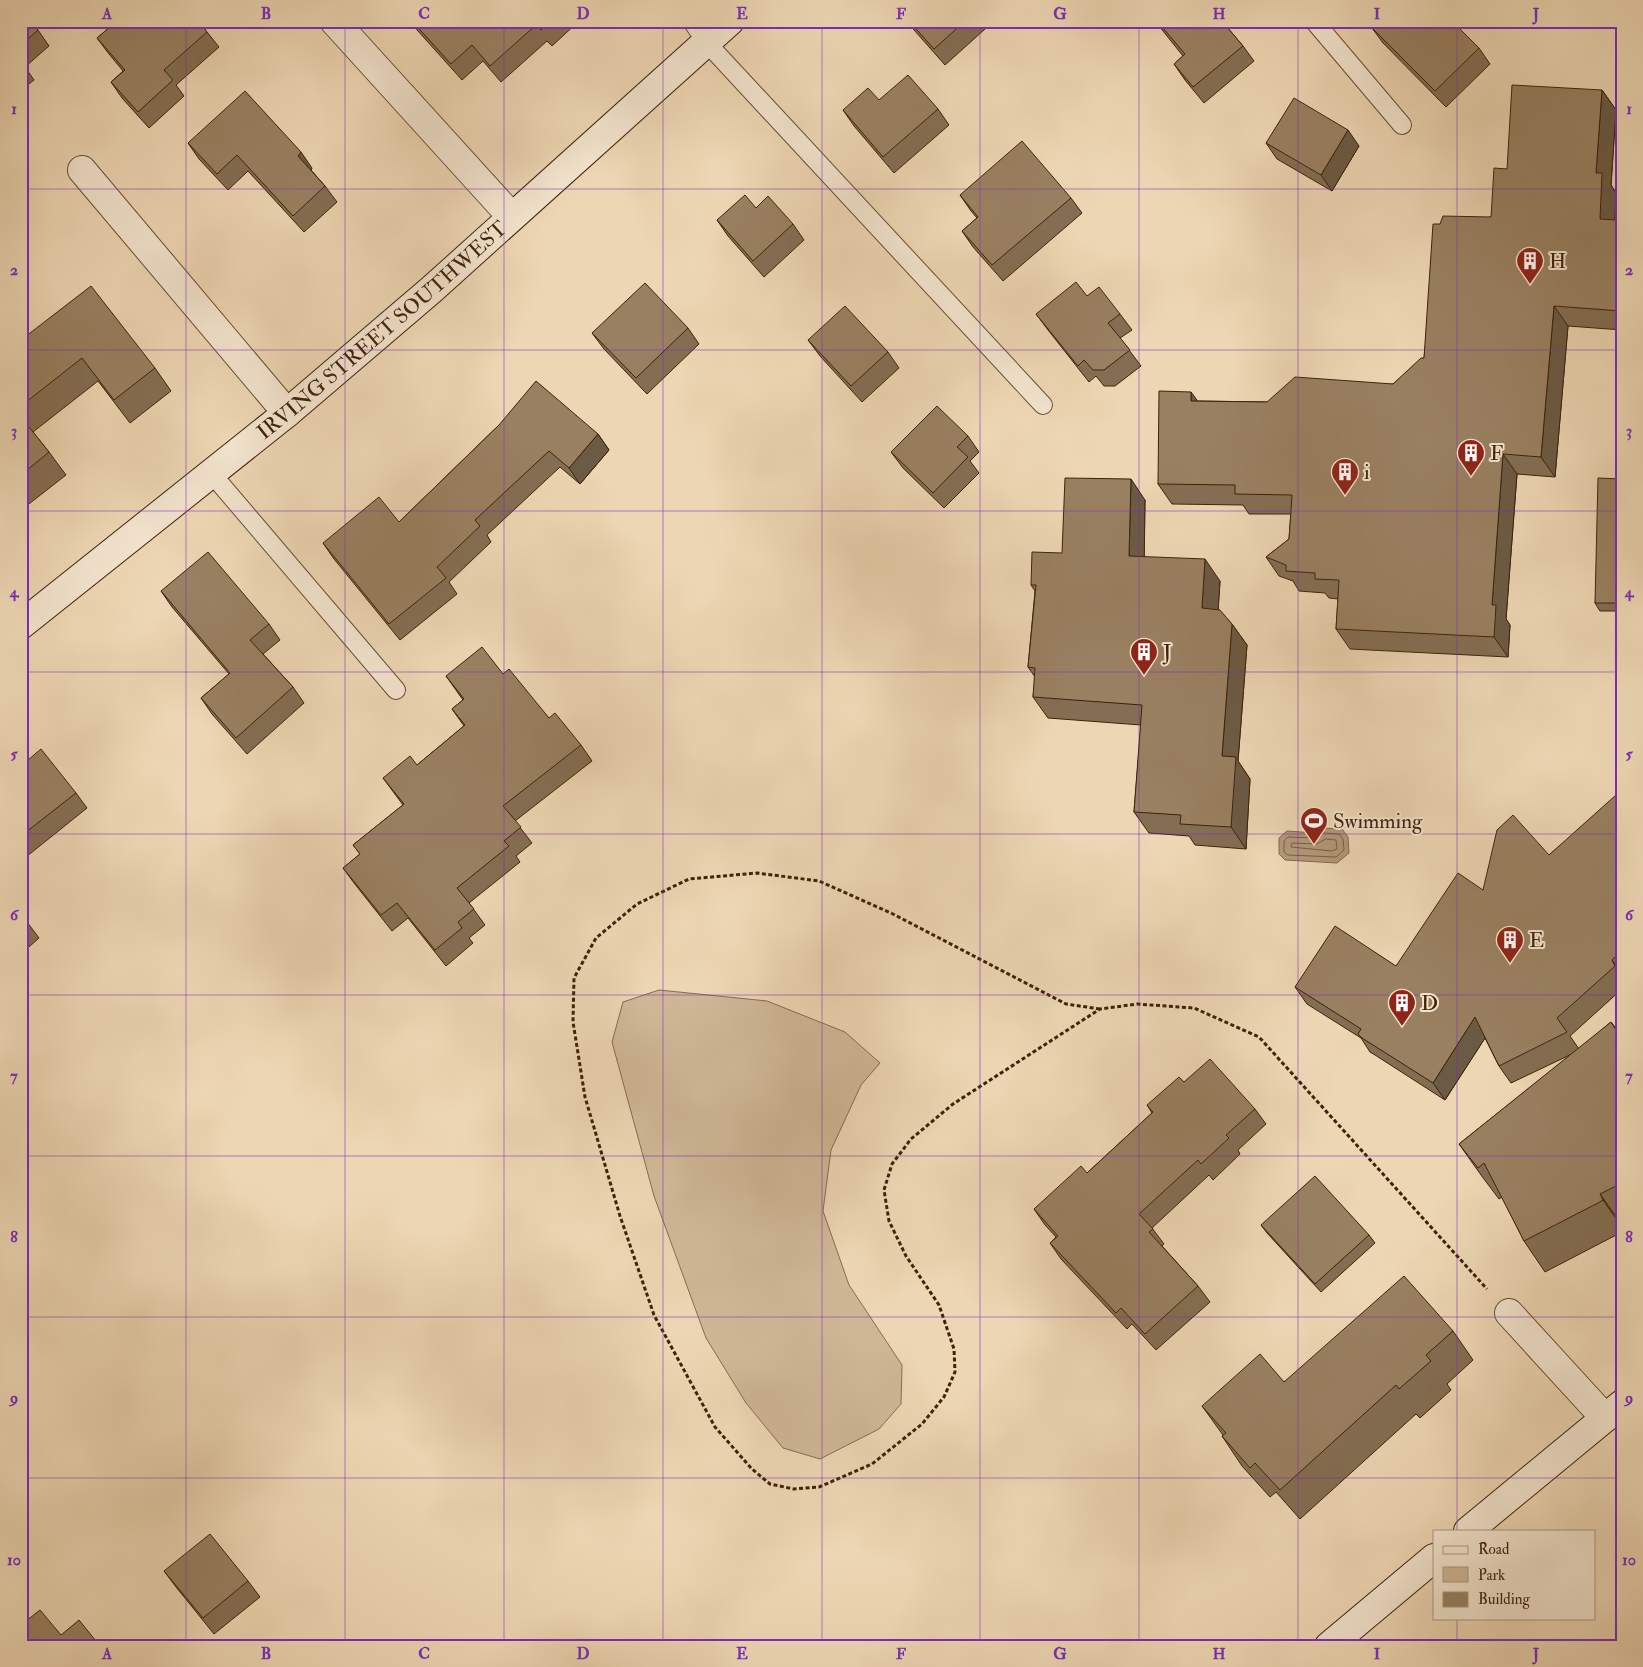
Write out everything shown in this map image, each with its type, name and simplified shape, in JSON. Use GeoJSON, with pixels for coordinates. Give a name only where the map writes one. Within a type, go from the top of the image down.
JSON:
{"type":"FeatureCollection","features":[{"type":"Feature","properties":{"kind":"street"},"geometry":{"type":"LineString","coordinates":[[334,21],[511,216]]}},
{"type":"Feature","properties":{"kind":"street","name":"IRVING STREET SOUTHWEST"},"geometry":{"type":"LineString","coordinates":[[21,625],[287,413],[431,290],[511,216],[699,32],[730,21]]}},
{"type":"Feature","properties":{"kind":"street"},"geometry":{"type":"LineString","coordinates":[[82,170],[287,413]]}},
{"type":"Feature","properties":{"kind":"street"},"geometry":{"type":"LineString","coordinates":[[1469,1530],[1613,1411],[1509,1313]]}},
{"type":"Feature","properties":{"kind":"street"},"geometry":{"type":"LineString","coordinates":[[1329,1646],[1433,1559]]}},
{"type":"Feature","properties":{"kind":"lane"},"geometry":{"type":"LineString","coordinates":[[1314,21],[1402,125]]}},
{"type":"Feature","properties":{"kind":"lane"},"geometry":{"type":"LineString","coordinates":[[699,32],[1043,405]]}},
{"type":"Feature","properties":{"kind":"lane"},"geometry":{"type":"LineString","coordinates":[[212,474],[396,690]]}},
{"type":"Feature","properties":{"kind":"path"},"geometry":{"type":"LineString","coordinates":[[1100,1009],[953,1104],[910,1139],[892,1164],[884,1190],[889,1221],[906,1256],[939,1305],[954,1350],[955,1372],[944,1397],[922,1424],[872,1464],[819,1487],[794,1489],[770,1484],[752,1469],[715,1427],[654,1315],[620,1216],[585,1097],[572,1022],[574,978],[596,938],[637,904],[689,879],[757,873],[819,881],[893,914],[1066,1004],[1100,1009],[1138,1004],[1194,1008],[1259,1037],[1509,1313]]}},
{"type":"Feature","properties":{"kind":"green space"},"geometry":{"type":"Polygon","coordinates":[[[659,990],[767,1001],[845,1032],[880,1063],[861,1085],[831,1150],[823,1211],[849,1285],[902,1365],[901,1404],[879,1429],[820,1459],[783,1448],[746,1403],[706,1338],[654,1196],[612,1042],[623,1002],[659,990]]]}},
{"type":"Feature","properties":{"kind":"water","name":"Swimming"},"geometry":{"type":"Polygon","coordinates":[[[1321,828],[1342,829],[1348,837],[1349,853],[1337,863],[1285,860],[1279,854],[1279,838],[1287,831],[1315,833],[1321,828]]]}},
{"type":"Feature","properties":{"kind":"building"},"geometry":{"type":"Polygon","coordinates":[[[21,21],[30,21],[38,30],[21,45],[21,21]]]}},
{"type":"Feature","properties":{"kind":"building"},"geometry":{"type":"Polygon","coordinates":[[[117,21],[198,21],[207,32],[164,70],[173,80],[138,112],[111,82],[125,70],[97,38],[117,21]]]}},
{"type":"Feature","properties":{"kind":"building"},"geometry":{"type":"Polygon","coordinates":[[[412,21],[550,21],[541,30],[536,25],[490,66],[472,45],[451,64],[412,21]]]}},
{"type":"Feature","properties":{"kind":"building"},"geometry":{"type":"Polygon","coordinates":[[[909,21],[965,21],[934,49],[909,21]]]}},
{"type":"Feature","properties":{"kind":"building"},"geometry":{"type":"Polygon","coordinates":[[[1157,21],[1222,21],[1243,46],[1193,87],[1174,64],[1185,54],[1157,21]]]}},
{"type":"Feature","properties":{"kind":"building"},"geometry":{"type":"Polygon","coordinates":[[[1378,21],[1452,21],[1479,48],[1435,91],[1372,28],[1378,21]]]}},
{"type":"Feature","properties":{"kind":"building"},"geometry":{"type":"Polygon","coordinates":[[[908,75],[938,109],[883,157],[843,110],[868,88],[879,100],[908,75]]]}},
{"type":"Feature","properties":{"kind":"building"},"geometry":{"type":"Polygon","coordinates":[[[1512,85],[1602,90],[1596,173],[1602,173],[1600,219],[1616,220],[1622,228],[1621,311],[1554,306],[1541,457],[1503,454],[1492,605],[1496,605],[1494,637],[1336,629],[1339,580],[1315,579],[1315,573],[1286,571],[1286,565],[1266,557],[1289,539],[1292,495],[1235,494],[1235,485],[1158,484],[1159,391],[1191,392],[1191,401],[1267,402],[1295,377],[1393,384],[1421,358],[1424,358],[1433,224],[1440,224],[1443,216],[1491,217],[1494,168],[1507,169],[1512,85]]]}},
{"type":"Feature","properties":{"kind":"building"},"geometry":{"type":"Polygon","coordinates":[[[245,91],[301,152],[298,156],[325,186],[293,216],[237,155],[217,174],[188,143],[245,91]]]}},
{"type":"Feature","properties":{"kind":"building"},"geometry":{"type":"Polygon","coordinates":[[[1294,98],[1348,130],[1321,175],[1266,143],[1294,98]]]}},
{"type":"Feature","properties":{"kind":"building"},"geometry":{"type":"Polygon","coordinates":[[[1022,141],[1071,198],[992,265],[962,231],[978,217],[960,195],[1022,141]]]}},
{"type":"Feature","properties":{"kind":"building"},"geometry":{"type":"Polygon","coordinates":[[[745,195],[756,208],[768,196],[793,224],[753,261],[717,220],[745,195]]]}},
{"type":"Feature","properties":{"kind":"building"},"geometry":{"type":"Polygon","coordinates":[[[1076,282],[1087,296],[1099,287],[1120,314],[1108,323],[1130,350],[1104,370],[1093,370],[1084,360],[1078,366],[1036,314],[1076,282]]]}},
{"type":"Feature","properties":{"kind":"building"},"geometry":{"type":"Polygon","coordinates":[[[645,283],[688,328],[636,378],[592,333],[645,283]]]}},
{"type":"Feature","properties":{"kind":"building"},"geometry":{"type":"Polygon","coordinates":[[[91,286],[155,368],[114,400],[82,358],[21,406],[21,340],[91,286]]]}},
{"type":"Feature","properties":{"kind":"building"},"geometry":{"type":"Polygon","coordinates":[[[845,306],[888,352],[851,386],[808,340],[845,306]]]}},
{"type":"Feature","properties":{"kind":"building"},"geometry":{"type":"Polygon","coordinates":[[[536,381],[598,434],[569,468],[549,451],[475,520],[480,526],[437,567],[446,578],[389,624],[323,543],[379,497],[399,522],[499,425],[536,381]]]}},
{"type":"Feature","properties":{"kind":"building"},"geometry":{"type":"Polygon","coordinates":[[[937,406],[968,436],[957,447],[968,457],[933,493],[891,452],[937,406]]]}},
{"type":"Feature","properties":{"kind":"building"},"geometry":{"type":"Polygon","coordinates":[[[21,417],[49,452],[21,475],[21,417]]]}},
{"type":"Feature","properties":{"kind":"building"},"geometry":{"type":"Polygon","coordinates":[[[1065,478],[1131,479],[1129,556],[1205,559],[1202,608],[1220,610],[1232,624],[1222,756],[1236,757],[1231,827],[1180,824],[1181,815],[1134,812],[1142,705],[1033,697],[1035,668],[1028,667],[1036,585],[1031,585],[1032,552],[1062,553],[1065,478]]]}},
{"type":"Feature","properties":{"kind":"building"},"geometry":{"type":"Polygon","coordinates":[[[1598,478],[1622,479],[1622,603],[1595,603],[1598,478]]]}},
{"type":"Feature","properties":{"kind":"building"},"geometry":{"type":"Polygon","coordinates":[[[208,552],[269,624],[250,640],[293,687],[236,738],[201,698],[230,673],[161,591],[208,552]]]}},
{"type":"Feature","properties":{"kind":"building"},"geometry":{"type":"Polygon","coordinates":[[[482,647],[503,674],[509,669],[549,718],[555,713],[581,745],[503,806],[521,827],[504,841],[509,846],[457,888],[474,909],[458,922],[462,928],[435,950],[397,903],[381,915],[343,868],[360,854],[353,845],[404,804],[383,778],[410,756],[417,765],[465,725],[452,709],[464,699],[446,676],[482,647]]]}},
{"type":"Feature","properties":{"kind":"building"},"geometry":{"type":"Polygon","coordinates":[[[41,749],[76,793],[21,836],[21,766],[41,749]]]}},
{"type":"Feature","properties":{"kind":"building"},"geometry":{"type":"Polygon","coordinates":[[[1622,793],[1622,951],[1612,960],[1615,966],[1557,1018],[1567,1032],[1499,1066],[1475,1017],[1433,1083],[1362,1038],[1358,1034],[1361,1029],[1295,987],[1335,926],[1396,966],[1458,873],[1483,890],[1497,830],[1513,815],[1549,855],[1616,795],[1622,793]]]}},
{"type":"Feature","properties":{"kind":"building"},"geometry":{"type":"Polygon","coordinates":[[[21,914],[28,923],[21,928],[21,914]]]}},
{"type":"Feature","properties":{"kind":"building"},"geometry":{"type":"Polygon","coordinates":[[[1611,1022],[1622,1040],[1622,1183],[1600,1194],[1603,1200],[1598,1203],[1524,1241],[1484,1163],[1478,1168],[1459,1144],[1611,1022]]]}},
{"type":"Feature","properties":{"kind":"building"},"geometry":{"type":"Polygon","coordinates":[[[1210,1059],[1255,1109],[1226,1135],[1229,1138],[1201,1164],[1198,1160],[1139,1214],[1153,1229],[1149,1232],[1198,1286],[1145,1334],[1121,1308],[1116,1313],[1050,1243],[1058,1236],[1034,1209],[1081,1166],[1087,1173],[1153,1112],[1147,1105],[1179,1077],[1184,1082],[1210,1059]]]}},
{"type":"Feature","properties":{"kind":"building"},"geometry":{"type":"Polygon","coordinates":[[[1315,1176],[1369,1235],[1315,1284],[1261,1225],[1315,1176]]]}},
{"type":"Feature","properties":{"kind":"building"},"geometry":{"type":"Polygon","coordinates":[[[1404,1276],[1453,1331],[1426,1355],[1431,1361],[1399,1389],[1396,1385],[1280,1490],[1255,1463],[1250,1468],[1222,1436],[1226,1433],[1202,1406],[1260,1354],[1284,1382],[1404,1276]]]}},
{"type":"Feature","properties":{"kind":"building"},"geometry":{"type":"Polygon","coordinates":[[[210,1534],[248,1581],[203,1618],[164,1571],[210,1534]]]}},
{"type":"Feature","properties":{"kind":"building"},"geometry":{"type":"Polygon","coordinates":[[[40,1610],[61,1635],[79,1620],[100,1646],[21,1646],[21,1625],[40,1610]]]}},
{"type":"Feature","properties":{"kind":"place","name":"H"},"geometry":{"type":"Point","coordinates":[1530,285]}},
{"type":"Feature","properties":{"kind":"place","name":"F"},"geometry":{"type":"Point","coordinates":[1471,477]}},
{"type":"Feature","properties":{"kind":"place","name":"i"},"geometry":{"type":"Point","coordinates":[1345,496]}},
{"type":"Feature","properties":{"kind":"place","name":"J"},"geometry":{"type":"Point","coordinates":[1144,676]}},
{"type":"Feature","properties":{"kind":"place","name":"Swimming"},"geometry":{"type":"Point","coordinates":[1314,845]}},
{"type":"Feature","properties":{"kind":"place","name":"E"},"geometry":{"type":"Point","coordinates":[1510,964]}},
{"type":"Feature","properties":{"kind":"place","name":"D"},"geometry":{"type":"Point","coordinates":[1402,1027]}}]}
